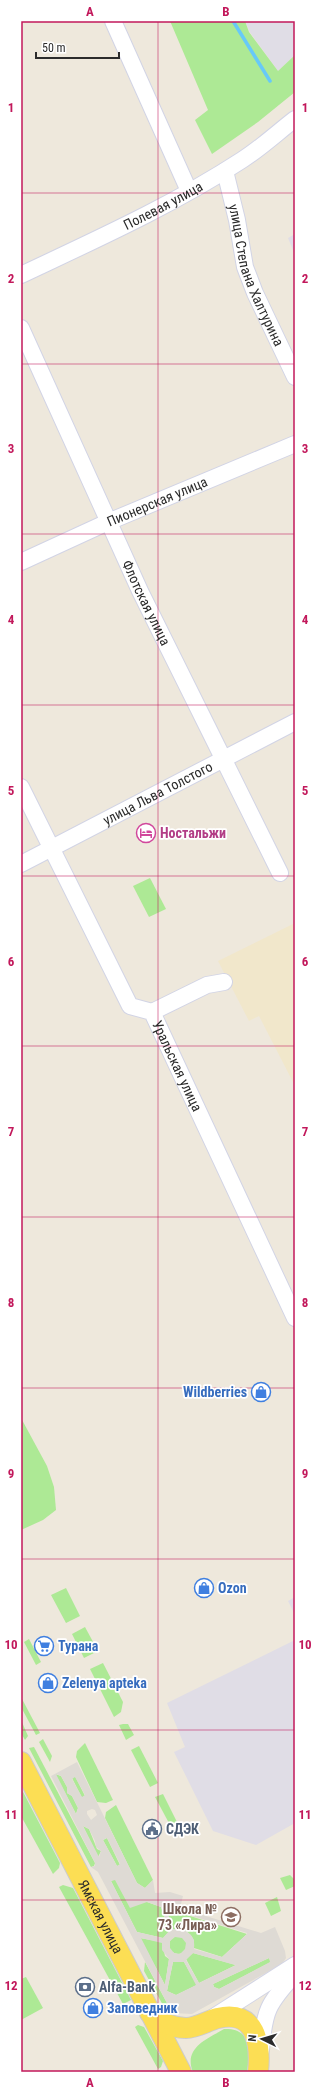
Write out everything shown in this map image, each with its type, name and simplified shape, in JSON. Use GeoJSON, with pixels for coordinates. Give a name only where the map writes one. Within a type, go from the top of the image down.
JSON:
{"type":"FeatureCollection","features":[{"type":"Feature","properties":{"kind":"main road","name":"Ямская улица"},"geometry":{"type":"LineString","coordinates":[[21,1762],[81,1876],[150,2013],[182,2072]]}},
{"type":"Feature","properties":{"kind":"main road"},"geometry":{"type":"LineString","coordinates":[[150,2013],[157,2019],[175,2027],[194,2027],[225,2016],[242,2020],[255,2033],[259,2041],[259,2066]]}},
{"type":"Feature","properties":{"kind":"main road"},"geometry":{"type":"LineString","coordinates":[[182,2072],[181,2056],[183,2046],[188,2037],[204,2023]]}},
{"type":"Feature","properties":{"kind":"street"},"geometry":{"type":"LineString","coordinates":[[114,21],[189,191]]}},
{"type":"Feature","properties":{"kind":"street","name":"Полевая улица"},"geometry":{"type":"LineString","coordinates":[[21,275],[115,231],[225,171],[244,159],[295,119]]}},
{"type":"Feature","properties":{"kind":"street","name":"улица Степана Халтурина"},"geometry":{"type":"LineString","coordinates":[[225,171],[237,220],[245,267],[255,293],[295,377]]}},
{"type":"Feature","properties":{"kind":"street","name":"Флотская улица"},"geometry":{"type":"LineString","coordinates":[[21,328],[140,592],[280,873]]}},
{"type":"Feature","properties":{"kind":"street","name":"Пионерская улица"},"geometry":{"type":"LineString","coordinates":[[21,562],[108,522],[295,444]]}},
{"type":"Feature","properties":{"kind":"street","name":"улица Льва Толстого"},"geometry":{"type":"LineString","coordinates":[[21,864],[295,722]]}},
{"type":"Feature","properties":{"kind":"street","name":"Уральская улица"},"geometry":{"type":"LineString","coordinates":[[21,787],[130,1006],[152,1012],[295,1318]]}},
{"type":"Feature","properties":{"kind":"street"},"geometry":{"type":"LineString","coordinates":[[152,1012],[206,985],[224,982]]}},
{"type":"Feature","properties":{"kind":"street"},"geometry":{"type":"LineString","coordinates":[[204,2023],[295,1965]]}},
{"type":"Feature","properties":{"kind":"street"},"geometry":{"type":"LineString","coordinates":[[259,2066],[267,2010],[275,1996],[295,1974]]}},
{"type":"Feature","properties":{"kind":"shaded area"},"geometry":{"type":"Polygon","coordinates":[[[245,21],[295,21],[295,55],[278,71],[249,31],[245,21]]]}},
{"type":"Feature","properties":{"kind":"shaded area"},"geometry":{"type":"Polygon","coordinates":[[[295,234],[295,255],[288,238],[295,234]]]}},
{"type":"Feature","properties":{"kind":"shaded area"},"geometry":{"type":"Polygon","coordinates":[[[295,923],[295,1086],[259,1016],[249,1021],[218,961],[295,923]]]}},
{"type":"Feature","properties":{"kind":"shaded area"},"geometry":{"type":"Polygon","coordinates":[[[295,1597],[295,1615],[288,1601],[295,1597]]]}},
{"type":"Feature","properties":{"kind":"shaded area"},"geometry":{"type":"Polygon","coordinates":[[[295,1640],[295,1823],[256,1845],[213,1831],[174,1752],[185,1747],[167,1703],[295,1640]]]}},
{"type":"Feature","properties":{"kind":"shaded area"},"geometry":{"type":"Polygon","coordinates":[[[77,1762],[137,1883],[145,1888],[153,1880],[155,1893],[170,1892],[183,1896],[180,1908],[261,1933],[275,1927],[285,1951],[286,1958],[282,1964],[192,2014],[174,2013],[164,2007],[168,2005],[98,1872],[91,1867],[95,1866],[95,1863],[51,1776],[77,1762]],[[56,1774],[76,1814],[78,1808],[72,1796],[67,1793],[67,1787],[61,1776],[56,1774]],[[75,1777],[72,1779],[82,1797],[85,1795],[75,1777]],[[92,1809],[87,1811],[87,1814],[91,1820],[97,1815],[95,1810],[92,1809]],[[83,1826],[99,1857],[101,1851],[96,1847],[95,1841],[89,1829],[83,1826]],[[107,1838],[103,1840],[117,1866],[120,1864],[107,1838]],[[115,1880],[111,1881],[137,1932],[163,1938],[169,1931],[161,1907],[147,1902],[130,1908],[115,1880]],[[166,1908],[173,1929],[186,1931],[194,1940],[194,1949],[222,1957],[247,1934],[166,1908]],[[175,1937],[170,1941],[170,1948],[174,1953],[180,1954],[185,1949],[186,1943],[182,1938],[175,1937]],[[141,1938],[165,1985],[169,1959],[162,1950],[162,1943],[141,1938]],[[193,1953],[186,1960],[199,1983],[236,1965],[193,1953]],[[269,1958],[213,1984],[214,1987],[219,1989],[270,1962],[269,1958]],[[173,1962],[167,1991],[176,1995],[196,1985],[184,1962],[173,1962]]]}},
{"type":"Feature","properties":{"kind":"green space"},"geometry":{"type":"Polygon","coordinates":[[[170,21],[245,21],[249,32],[278,71],[295,55],[295,92],[258,122],[212,154],[195,120],[208,110],[170,21]]]}},
{"type":"Feature","properties":{"kind":"green space"},"geometry":{"type":"Polygon","coordinates":[[[150,878],[166,909],[149,917],[133,886],[150,878]]]}},
{"type":"Feature","properties":{"kind":"green space"},"geometry":{"type":"Polygon","coordinates":[[[21,1418],[47,1466],[54,1487],[56,1510],[43,1520],[21,1530],[21,1418]]]}},
{"type":"Feature","properties":{"kind":"green space"},"geometry":{"type":"Polygon","coordinates":[[[66,1588],[80,1616],[66,1623],[51,1595],[66,1588]]]}},
{"type":"Feature","properties":{"kind":"green space"},"geometry":{"type":"Polygon","coordinates":[[[85,1627],[98,1651],[84,1658],[72,1634],[85,1627]]]}},
{"type":"Feature","properties":{"kind":"green space"},"geometry":{"type":"Polygon","coordinates":[[[29,1639],[41,1662],[36,1665],[24,1642],[29,1639]]]}},
{"type":"Feature","properties":{"kind":"green space"},"geometry":{"type":"Polygon","coordinates":[[[103,1663],[123,1702],[121,1712],[114,1717],[90,1669],[103,1663]]]}},
{"type":"Feature","properties":{"kind":"green space"},"geometry":{"type":"Polygon","coordinates":[[[21,1697],[40,1733],[36,1735],[21,1707],[21,1697]]]}},
{"type":"Feature","properties":{"kind":"green space"},"geometry":{"type":"Polygon","coordinates":[[[21,1720],[28,1736],[25,1740],[21,1733],[21,1720]]]}},
{"type":"Feature","properties":{"kind":"green space"},"geometry":{"type":"Polygon","coordinates":[[[128,1724],[134,1735],[126,1740],[119,1725],[128,1724]]]}},
{"type":"Feature","properties":{"kind":"green space"},"geometry":{"type":"Polygon","coordinates":[[[43,1739],[52,1756],[50,1762],[39,1742],[43,1739]]]}},
{"type":"Feature","properties":{"kind":"green space"},"geometry":{"type":"Polygon","coordinates":[[[85,1743],[113,1800],[106,1803],[97,1802],[76,1757],[77,1751],[85,1743]]]}},
{"type":"Feature","properties":{"kind":"green space"},"geometry":{"type":"Polygon","coordinates":[[[139,1746],[158,1783],[150,1787],[131,1750],[139,1746]]]}},
{"type":"Feature","properties":{"kind":"green space"},"geometry":{"type":"Polygon","coordinates":[[[34,1747],[95,1863],[94,1866],[91,1867],[29,1748],[34,1747]]]}},
{"type":"Feature","properties":{"kind":"green space"},"geometry":{"type":"Polygon","coordinates":[[[55,1774],[61,1776],[67,1787],[67,1793],[72,1796],[78,1808],[76,1814],[55,1774]]]}},
{"type":"Feature","properties":{"kind":"green space"},"geometry":{"type":"Polygon","coordinates":[[[75,1776],[85,1796],[82,1798],[72,1778],[75,1776]]]}},
{"type":"Feature","properties":{"kind":"green space"},"geometry":{"type":"Polygon","coordinates":[[[21,1788],[60,1863],[59,1868],[53,1874],[21,1816],[21,1788]]]}},
{"type":"Feature","properties":{"kind":"green space"},"geometry":{"type":"Polygon","coordinates":[[[163,1794],[177,1822],[170,1825],[155,1797],[163,1794]]]}},
{"type":"Feature","properties":{"kind":"green space"},"geometry":{"type":"Polygon","coordinates":[[[116,1805],[153,1880],[145,1888],[137,1883],[105,1818],[106,1812],[116,1805]]]}},
{"type":"Feature","properties":{"kind":"green space"},"geometry":{"type":"Polygon","coordinates":[[[83,1826],[89,1829],[97,1849],[101,1851],[98,1857],[83,1826]]]}},
{"type":"Feature","properties":{"kind":"green space"},"geometry":{"type":"Polygon","coordinates":[[[107,1838],[120,1865],[117,1866],[103,1840],[107,1838]]]}},
{"type":"Feature","properties":{"kind":"green space"},"geometry":{"type":"Polygon","coordinates":[[[290,1875],[295,1880],[295,1886],[286,1890],[280,1878],[290,1875]]]}},
{"type":"Feature","properties":{"kind":"green space"},"geometry":{"type":"Polygon","coordinates":[[[115,1879],[147,1902],[161,1907],[170,1931],[163,1938],[137,1932],[111,1881],[115,1879]]]}},
{"type":"Feature","properties":{"kind":"green space"},"geometry":{"type":"Polygon","coordinates":[[[63,1885],[73,1888],[131,2000],[123,2004],[59,1887],[63,1885]]]}},
{"type":"Feature","properties":{"kind":"green space"},"geometry":{"type":"Polygon","coordinates":[[[277,1897],[281,1911],[271,1916],[265,1903],[277,1897]]]}},
{"type":"Feature","properties":{"kind":"green space"},"geometry":{"type":"Polygon","coordinates":[[[165,1908],[247,1934],[222,1957],[194,1948],[193,1939],[189,1933],[182,1930],[173,1929],[165,1908]]]}},
{"type":"Feature","properties":{"kind":"green space"},"geometry":{"type":"Polygon","coordinates":[[[178,1936],[184,1939],[187,1945],[184,1951],[178,1954],[172,1951],[169,1945],[172,1939],[178,1936]]]}},
{"type":"Feature","properties":{"kind":"green space"},"geometry":{"type":"Polygon","coordinates":[[[140,1938],[162,1942],[165,1956],[169,1959],[165,1985],[140,1938]]]}},
{"type":"Feature","properties":{"kind":"green space"},"geometry":{"type":"Polygon","coordinates":[[[193,1953],[236,1965],[199,1983],[186,1959],[193,1953]]]}},
{"type":"Feature","properties":{"kind":"green space"},"geometry":{"type":"Polygon","coordinates":[[[269,1958],[271,1962],[219,1989],[214,1987],[213,1984],[269,1958]]]}},
{"type":"Feature","properties":{"kind":"green space"},"geometry":{"type":"Polygon","coordinates":[[[145,1962],[168,2005],[164,2007],[144,1971],[145,1962]]]}},
{"type":"Feature","properties":{"kind":"green space"},"geometry":{"type":"Polygon","coordinates":[[[173,1962],[184,1962],[197,1985],[176,1995],[167,1991],[173,1962]]]}},
{"type":"Feature","properties":{"kind":"green space"},"geometry":{"type":"Polygon","coordinates":[[[26,1977],[43,2008],[21,2020],[21,1979],[26,1977]]]}},
{"type":"Feature","properties":{"kind":"green space"},"geometry":{"type":"Polygon","coordinates":[[[138,2025],[144,2027],[163,2061],[161,2067],[158,2069],[135,2027],[138,2025]]]}},
{"type":"Feature","properties":{"kind":"green space"},"geometry":{"type":"Polygon","coordinates":[[[224,2029],[240,2032],[245,2037],[249,2049],[247,2072],[193,2072],[191,2057],[194,2050],[198,2045],[224,2029]]]}},
{"type":"Feature","properties":{"kind":"waterway"},"geometry":{"type":"LineString","coordinates":[[233,21],[270,81]]}},
{"type":"Feature","properties":{"kind":"place","name":"Ностальжи"},"geometry":{"type":"Point","coordinates":[146,833]}},
{"type":"Feature","properties":{"kind":"place","name":"Wildberries"},"geometry":{"type":"Point","coordinates":[261,1392]}},
{"type":"Feature","properties":{"kind":"place","name":"Ozon"},"geometry":{"type":"Point","coordinates":[204,1588]}},
{"type":"Feature","properties":{"kind":"place","name":"Турана"},"geometry":{"type":"Point","coordinates":[44,1646]}},
{"type":"Feature","properties":{"kind":"place","name":"Zelenya apteka"},"geometry":{"type":"Point","coordinates":[48,1683]}},
{"type":"Feature","properties":{"kind":"place","name":"СДЭК"},"geometry":{"type":"Point","coordinates":[152,1829]}},
{"type":"Feature","properties":{"kind":"place","name":"Школа № 73 «Лира»"},"geometry":{"type":"Point","coordinates":[231,1917]}},
{"type":"Feature","properties":{"kind":"place","name":"Alfa-Bank"},"geometry":{"type":"Point","coordinates":[85,1987]}},
{"type":"Feature","properties":{"kind":"place","name":"Заповедник"},"geometry":{"type":"Point","coordinates":[93,2008]}}]}
